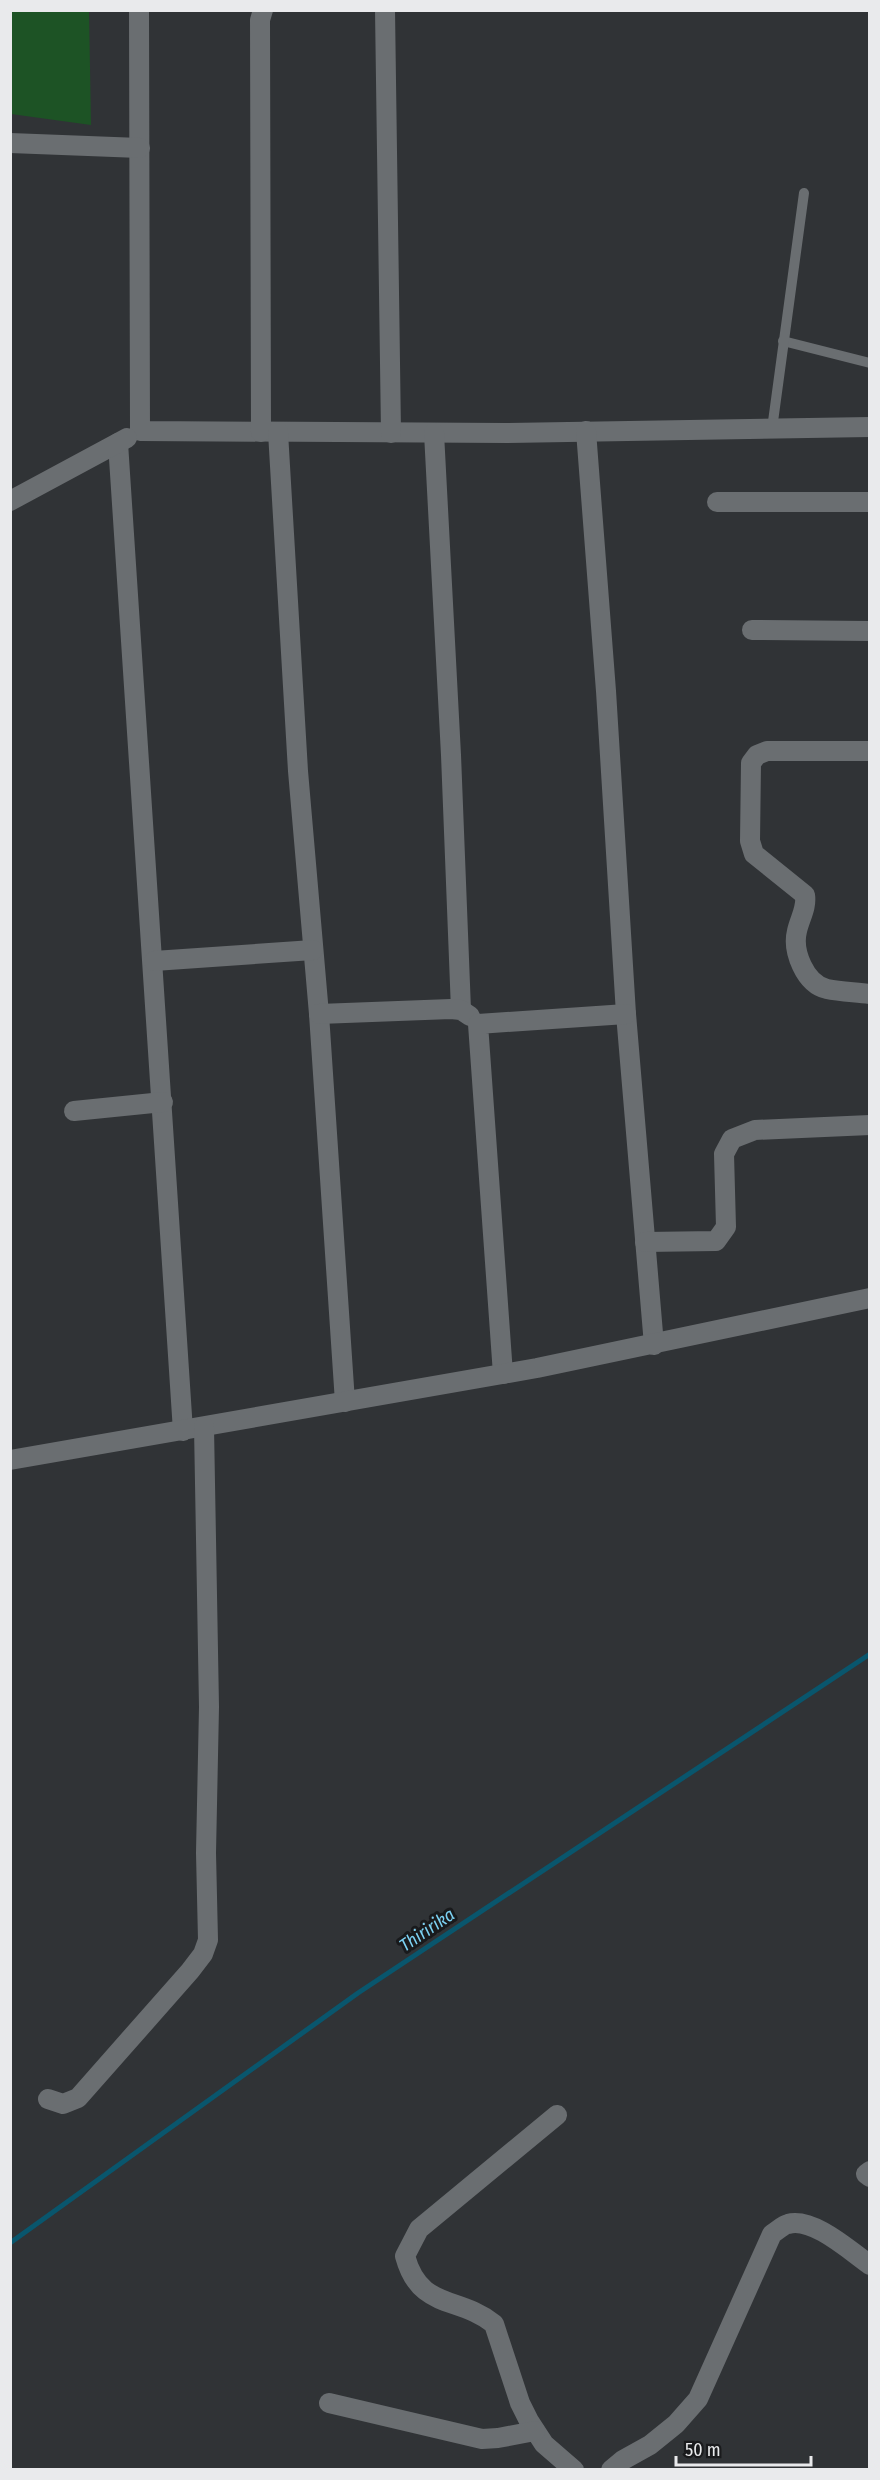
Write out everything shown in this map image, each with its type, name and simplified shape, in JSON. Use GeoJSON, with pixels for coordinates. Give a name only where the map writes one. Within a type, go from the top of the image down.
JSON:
{"type":"FeatureCollection","features":[{"type":"Feature","properties":{"kind":"street"},"geometry":{"type":"LineString","coordinates":[[139,10],[140,431]]}},
{"type":"Feature","properties":{"kind":"street"},"geometry":{"type":"LineString","coordinates":[[263,10],[261,20],[270,432],[319,1014],[345,1402]]}},
{"type":"Feature","properties":{"kind":"street"},"geometry":{"type":"LineString","coordinates":[[386,10],[391,433]]}},
{"type":"Feature","properties":{"kind":"street"},"geometry":{"type":"LineString","coordinates":[[10,144],[140,148]]}},
{"type":"Feature","properties":{"kind":"street"},"geometry":{"type":"LineString","coordinates":[[10,501],[140,431],[434,433],[870,427]]}},
{"type":"Feature","properties":{"kind":"street"},"geometry":{"type":"LineString","coordinates":[[586,431],[606,691],[626,1014],[654,1345]]}},
{"type":"Feature","properties":{"kind":"street"},"geometry":{"type":"LineString","coordinates":[[434,433],[451,755],[460,1011]]}},
{"type":"Feature","properties":{"kind":"street"},"geometry":{"type":"LineString","coordinates":[[118,443],[154,961],[183,1431]]}},
{"type":"Feature","properties":{"kind":"street"},"geometry":{"type":"LineString","coordinates":[[717,501],[870,502]]}},
{"type":"Feature","properties":{"kind":"street"},"geometry":{"type":"LineString","coordinates":[[752,630],[870,631]]}},
{"type":"Feature","properties":{"kind":"street"},"geometry":{"type":"LineString","coordinates":[[870,751],[766,751],[757,755],[751,763],[750,841],[754,854],[805,895],[806,903],[796,934],[798,955],[805,972],[825,989],[870,994]]}},
{"type":"Feature","properties":{"kind":"street"},"geometry":{"type":"LineString","coordinates":[[154,961],[313,950]]}},
{"type":"Feature","properties":{"kind":"street"},"geometry":{"type":"LineString","coordinates":[[319,1014],[460,1011],[478,1024],[626,1014]]}},
{"type":"Feature","properties":{"kind":"street"},"geometry":{"type":"LineString","coordinates":[[478,1024],[503,1374]]}},
{"type":"Feature","properties":{"kind":"street"},"geometry":{"type":"LineString","coordinates":[[74,1111],[163,1102]]}},
{"type":"Feature","properties":{"kind":"street"},"geometry":{"type":"LineString","coordinates":[[645,1242],[716,1241],[720,1238],[726,1227],[724,1154],[732,1139],[755,1130],[870,1125]]}},
{"type":"Feature","properties":{"kind":"street"},"geometry":{"type":"LineString","coordinates":[[10,1460],[503,1374],[654,1345],[870,1299]]}},
{"type":"Feature","properties":{"kind":"street"},"geometry":{"type":"LineString","coordinates":[[48,2099],[63,2104],[78,2098],[190,1971],[203,1954],[208,1940],[206,1853],[209,1707],[204,1427]]}},
{"type":"Feature","properties":{"kind":"street"},"geometry":{"type":"LineString","coordinates":[[557,2115],[419,2229],[405,2256],[411,2275],[422,2290],[494,2324],[520,2403],[535,2431],[544,2444],[574,2469]]}},
{"type":"Feature","properties":{"kind":"street"},"geometry":{"type":"LineString","coordinates":[[870,2171],[866,2174],[870,2177]]}},
{"type":"Feature","properties":{"kind":"street"},"geometry":{"type":"LineString","coordinates":[[611,2469],[650,2445],[676,2424],[698,2398],[772,2234],[788,2224],[803,2224],[825,2232],[870,2265]]}},
{"type":"Feature","properties":{"kind":"street"},"geometry":{"type":"LineString","coordinates":[[329,2403],[482,2439],[535,2431]]}},
{"type":"Feature","properties":{"kind":"lane"},"geometry":{"type":"LineString","coordinates":[[772,429],[804,194]]}},
{"type":"Feature","properties":{"kind":"lane"},"geometry":{"type":"LineString","coordinates":[[783,340],[870,363]]}},
{"type":"Feature","properties":{"kind":"green space"},"geometry":{"type":"Polygon","coordinates":[[[11,10],[89,11],[91,125],[11,114],[11,10]]]}},
{"type":"Feature","properties":{"kind":"waterway","name":"Thiririka"},"geometry":{"type":"LineString","coordinates":[[10,2243],[358,1993],[870,1654]]}}]}
